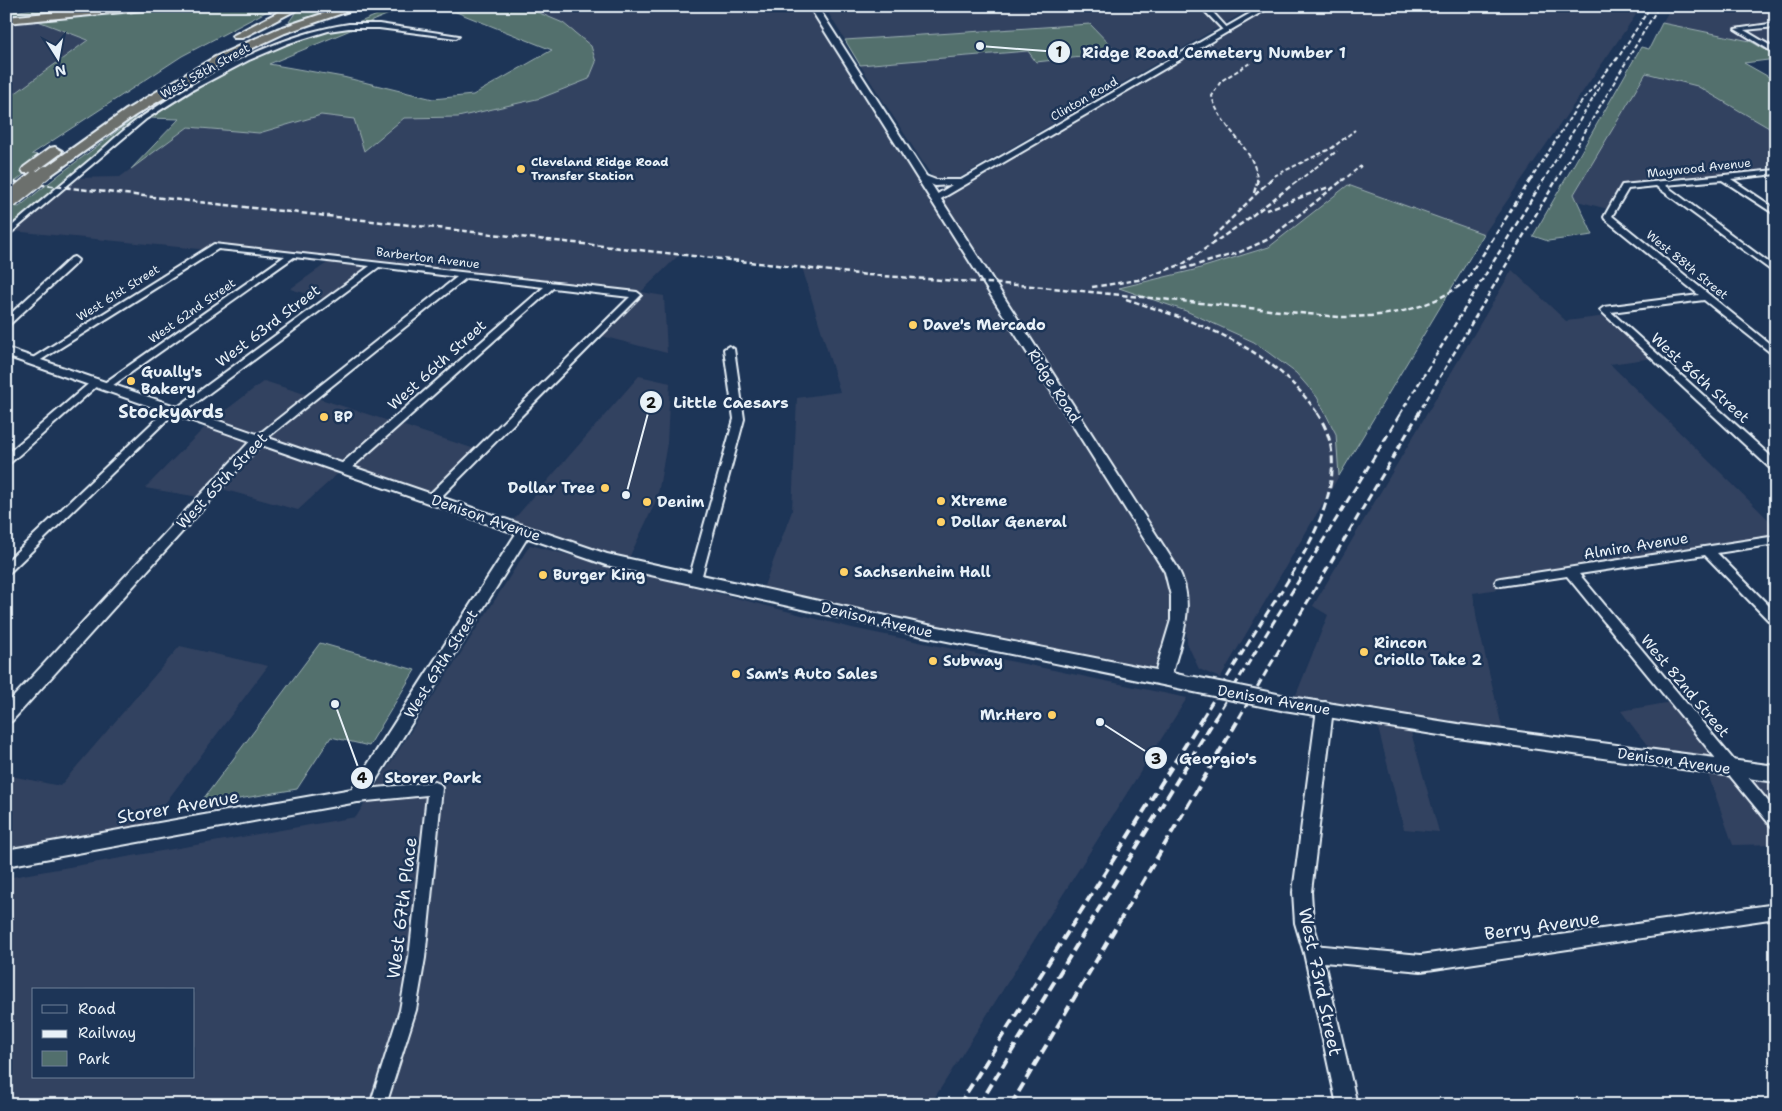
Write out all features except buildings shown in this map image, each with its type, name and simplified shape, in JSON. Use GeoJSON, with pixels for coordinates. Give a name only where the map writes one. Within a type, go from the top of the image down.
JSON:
{"type":"FeatureCollection","features":[{"type":"Feature","properties":{"kind":"highway"},"geometry":{"type":"LineString","coordinates":[[6,10],[31,6]]}},
{"type":"Feature","properties":{"kind":"highway"},"geometry":{"type":"LineString","coordinates":[[6,20],[155,6]]}},
{"type":"Feature","properties":{"kind":"highway"},"geometry":{"type":"LineString","coordinates":[[91,125],[184,66],[299,6]]}},
{"type":"Feature","properties":{"kind":"highway"},"geometry":{"type":"LineString","coordinates":[[8,197],[119,120],[232,54],[280,32],[358,6]]}},
{"type":"Feature","properties":{"kind":"highway"},"geometry":{"type":"LineString","coordinates":[[8,197],[29,170],[71,139]]}},
{"type":"Feature","properties":{"kind":"main road","name":"Ridge Road"},"geometry":{"type":"LineString","coordinates":[[813,6],[936,198],[986,282],[1172,571],[1179,596],[1179,620],[1162,678]]}},
{"type":"Feature","properties":{"kind":"main road","name":"Denison Avenue"},"geometry":{"type":"LineString","coordinates":[[6,352],[606,559],[918,629],[1284,703],[1458,731],[1776,774]]}},
{"type":"Feature","properties":{"kind":"street"},"geometry":{"type":"LineString","coordinates":[[1203,6],[1228,31]]}},
{"type":"Feature","properties":{"kind":"street","name":"Clinton Road"},"geometry":{"type":"LineString","coordinates":[[936,198],[1269,6]]}},
{"type":"Feature","properties":{"kind":"street"},"geometry":{"type":"LineString","coordinates":[[1776,25],[1738,29],[1776,52]]}},
{"type":"Feature","properties":{"kind":"street","name":"West 58th Street"},"geometry":{"type":"LineString","coordinates":[[6,236],[144,118],[190,89],[247,59],[310,34],[349,26],[379,26],[456,36]]}},
{"type":"Feature","properties":{"kind":"street","name":"Maywood Avenue"},"geometry":{"type":"LineString","coordinates":[[1625,187],[1776,172]]}},
{"type":"Feature","properties":{"kind":"street"},"geometry":{"type":"LineString","coordinates":[[1723,177],[1776,213]]}},
{"type":"Feature","properties":{"kind":"street"},"geometry":{"type":"LineString","coordinates":[[923,178],[930,182],[947,184],[971,178]]}},
{"type":"Feature","properties":{"kind":"street"},"geometry":{"type":"LineString","coordinates":[[1657,183],[1776,272]]}},
{"type":"Feature","properties":{"kind":"street","name":"West 88th Street"},"geometry":{"type":"LineString","coordinates":[[1625,187],[1608,217],[1776,354]]}},
{"type":"Feature","properties":{"kind":"street","name":"Barberton Avenue"},"geometry":{"type":"LineString","coordinates":[[217,246],[637,296],[432,499]]}},
{"type":"Feature","properties":{"kind":"street","name":"West 61st Street"},"geometry":{"type":"LineString","coordinates":[[33,361],[217,246]]}},
{"type":"Feature","properties":{"kind":"street","name":"West 62nd Street"},"geometry":{"type":"LineString","coordinates":[[6,461],[101,384],[292,256]]}},
{"type":"Feature","properties":{"kind":"street"},"geometry":{"type":"LineString","coordinates":[[6,323],[74,260]]}},
{"type":"Feature","properties":{"kind":"street","name":"West 63rd Street"},"geometry":{"type":"LineString","coordinates":[[6,569],[174,411],[377,265]]}},
{"type":"Feature","properties":{"kind":"street","name":"West 65th Street"},"geometry":{"type":"LineString","coordinates":[[6,716],[258,440],[464,275]]}},
{"type":"Feature","properties":{"kind":"street","name":"West 66th Street"},"geometry":{"type":"LineString","coordinates":[[344,468],[551,285]]}},
{"type":"Feature","properties":{"kind":"street","name":"West 86th Street"},"geometry":{"type":"LineString","coordinates":[[1706,297],[1604,310],[1776,467]]}},
{"type":"Feature","properties":{"kind":"street"},"geometry":{"type":"LineString","coordinates":[[695,579],[738,419],[729,349]]}},
{"type":"Feature","properties":{"kind":"street","name":"West 67th Street"},"geometry":{"type":"LineString","coordinates":[[357,796],[524,532]]}},
{"type":"Feature","properties":{"kind":"street","name":"Almira Avenue"},"geometry":{"type":"LineString","coordinates":[[1501,582],[1776,540]]}},
{"type":"Feature","properties":{"kind":"street"},"geometry":{"type":"LineString","coordinates":[[1707,550],[1776,621]]}},
{"type":"Feature","properties":{"kind":"street","name":"West 82nd Street"},"geometry":{"type":"LineString","coordinates":[[1570,572],[1776,822]]}},
{"type":"Feature","properties":{"kind":"street","name":"West 73rd Street"},"geometry":{"type":"LineString","coordinates":[[1326,709],[1302,892],[1304,923],[1313,953],[1347,1105]]}},
{"type":"Feature","properties":{"kind":"street","name":"West 67th Place"},"geometry":{"type":"LineString","coordinates":[[357,796],[435,788],[417,958],[408,1010],[378,1105]]}},
{"type":"Feature","properties":{"kind":"street","name":"Storer Avenue"},"geometry":{"type":"LineString","coordinates":[[6,858],[357,796]]}},
{"type":"Feature","properties":{"kind":"street","name":"Berry Avenue"},"geometry":{"type":"LineString","coordinates":[[1313,953],[1421,963],[1776,911]]}},
{"type":"Feature","properties":{"kind":"shaded area"},"geometry":{"type":"Polygon","coordinates":[[[523,6],[813,6],[1130,504],[1179,596],[1162,678],[761,594],[792,511],[797,398],[840,392],[802,267],[680,254],[641,292],[664,296],[667,353],[598,335],[637,296],[377,265],[329,300],[290,289],[330,261],[217,246],[210,250],[12,231],[73,178],[120,177],[188,127],[259,133],[321,115],[354,119],[365,151],[404,118],[458,117],[541,98],[589,79],[563,23],[523,6]]]}},
{"type":"Feature","properties":{"kind":"shaded area"},"geometry":{"type":"Polygon","coordinates":[[[824,6],[1255,6],[940,189],[860,65],[1029,51],[1036,62],[1117,53],[1037,27],[845,40],[824,6]]]}},
{"type":"Feature","properties":{"kind":"shaded area"},"geometry":{"type":"Polygon","coordinates":[[[1274,6],[1642,6],[1484,234],[1348,185],[1269,247],[1194,270],[1120,288],[1186,311],[1254,342],[1296,373],[1317,397],[1336,434],[1339,476],[1220,678],[1199,669],[1187,643],[1185,596],[1176,568],[1148,518],[941,200],[1274,6]]]}},
{"type":"Feature","properties":{"kind":"shaded area"},"geometry":{"type":"Polygon","coordinates":[[[1672,6],[1776,6],[1776,56],[1750,41],[1662,23],[1672,6]]]}},
{"type":"Feature","properties":{"kind":"shaded area"},"geometry":{"type":"Polygon","coordinates":[[[39,16],[38,21],[88,40],[6,100],[6,20],[39,16]]]}},
{"type":"Feature","properties":{"kind":"shaded area"},"geometry":{"type":"Polygon","coordinates":[[[1646,73],[1697,86],[1776,132],[1776,168],[1622,185],[1608,209],[1577,201],[1574,194],[1646,73]]]}},
{"type":"Feature","properties":{"kind":"shaded area"},"geometry":{"type":"Polygon","coordinates":[[[1512,270],[1566,321],[1607,316],[1653,358],[1610,364],[1776,527],[1776,544],[1473,593],[1477,621],[1506,744],[1410,729],[1439,832],[1404,829],[1377,724],[1290,710],[1328,615],[1313,606],[1512,270]]]}},
{"type":"Feature","properties":{"kind":"shaded area"},"geometry":{"type":"Polygon","coordinates":[[[639,376],[670,383],[667,443],[657,499],[626,564],[508,526],[639,376]]]}},
{"type":"Feature","properties":{"kind":"shaded area"},"geometry":{"type":"Polygon","coordinates":[[[264,381],[481,451],[432,499],[344,468],[298,510],[215,487],[205,498],[145,488],[209,423],[264,381]]]}},
{"type":"Feature","properties":{"kind":"shaded area"},"geometry":{"type":"Polygon","coordinates":[[[530,545],[852,628],[1187,698],[930,1105],[6,1105],[6,878],[356,817],[530,545]]]}},
{"type":"Feature","properties":{"kind":"shaded area"},"geometry":{"type":"Polygon","coordinates":[[[180,646],[268,666],[142,834],[6,858],[6,775],[60,786],[180,646]]]}},
{"type":"Feature","properties":{"kind":"shaded area"},"geometry":{"type":"Polygon","coordinates":[[[1672,702],[1734,777],[1776,781],[1776,844],[1733,845],[1708,774],[1664,767],[1621,711],[1672,702]]]}},
{"type":"Feature","properties":{"kind":"green space"},"geometry":{"type":"Polygon","coordinates":[[[53,6],[115,6],[6,16],[6,13],[53,6]]]}},
{"type":"Feature","properties":{"kind":"green space"},"geometry":{"type":"Polygon","coordinates":[[[192,6],[277,6],[182,56],[32,154],[47,156],[6,189],[6,100],[88,40],[38,21],[192,6]]]}},
{"type":"Feature","properties":{"kind":"green space"},"geometry":{"type":"Polygon","coordinates":[[[305,6],[350,6],[295,23],[289,22],[297,10],[305,6]]]}},
{"type":"Feature","properties":{"kind":"green space"},"geometry":{"type":"Polygon","coordinates":[[[399,6],[408,6],[269,64],[343,77],[433,99],[473,95],[552,50],[441,6],[523,6],[563,23],[591,46],[596,62],[589,79],[541,98],[458,117],[404,118],[364,151],[354,119],[321,115],[259,133],[188,127],[131,169],[179,119],[150,118],[237,65],[284,45],[327,31],[348,27],[399,6]]]}},
{"type":"Feature","properties":{"kind":"green space"},"geometry":{"type":"Polygon","coordinates":[[[1662,23],[1750,41],[1776,56],[1776,59],[1744,63],[1776,81],[1776,132],[1697,86],[1646,73],[1574,194],[1593,235],[1548,241],[1533,236],[1641,47],[1649,49],[1662,23]]]}},
{"type":"Feature","properties":{"kind":"green space"},"geometry":{"type":"Polygon","coordinates":[[[1090,24],[1118,53],[1036,62],[1028,51],[860,65],[845,40],[1090,24]]]}},
{"type":"Feature","properties":{"kind":"green space"},"geometry":{"type":"Polygon","coordinates":[[[135,118],[141,118],[6,233],[6,208],[9,205],[19,207],[135,118]]]}},
{"type":"Feature","properties":{"kind":"green space"},"geometry":{"type":"Polygon","coordinates":[[[1348,185],[1484,234],[1339,476],[1336,434],[1317,397],[1296,373],[1254,342],[1186,311],[1119,288],[1194,270],[1269,247],[1348,185]]]}},
{"type":"Feature","properties":{"kind":"green space"},"geometry":{"type":"Polygon","coordinates":[[[320,643],[415,670],[369,746],[331,737],[297,789],[198,806],[320,643]]]}},
{"type":"Feature","properties":{"kind":"railway"},"geometry":{"type":"LineString","coordinates":[[1616,61],[1651,6]]}},
{"type":"Feature","properties":{"kind":"railway"},"geometry":{"type":"LineString","coordinates":[[1556,181],[1659,6]]}},
{"type":"Feature","properties":{"kind":"railway"},"geometry":{"type":"LineString","coordinates":[[1530,181],[1575,110],[1619,56]]}},
{"type":"Feature","properties":{"kind":"railway"},"geometry":{"type":"LineString","coordinates":[[1250,63],[1221,81],[1212,96],[1222,118],[1251,159],[1257,181]]}},
{"type":"Feature","properties":{"kind":"railway"},"geometry":{"type":"LineString","coordinates":[[1543,181],[1603,82]]}},
{"type":"Feature","properties":{"kind":"railway"},"geometry":{"type":"LineString","coordinates":[[1213,237],[1274,176],[1332,148],[1355,130]]}},
{"type":"Feature","properties":{"kind":"railway"},"geometry":{"type":"LineString","coordinates":[[1298,181],[1337,151]]}},
{"type":"Feature","properties":{"kind":"railway"},"geometry":{"type":"LineString","coordinates":[[1342,181],[1361,166]]}},
{"type":"Feature","properties":{"kind":"railway"},"geometry":{"type":"LineString","coordinates":[[1254,193],[1258,179]]}},
{"type":"Feature","properties":{"kind":"railway"},"geometry":{"type":"LineString","coordinates":[[1092,287],[1138,280],[1183,264],[1241,224],[1300,179]]}},
{"type":"Feature","properties":{"kind":"railway"},"geometry":{"type":"LineString","coordinates":[[1182,269],[1238,253],[1269,239],[1344,179]]}},
{"type":"Feature","properties":{"kind":"railway"},"geometry":{"type":"LineString","coordinates":[[6,181],[868,275],[1032,286],[1339,317],[1356,317],[1390,314],[1422,306],[1452,291],[1466,281],[1531,179]]}},
{"type":"Feature","properties":{"kind":"railway"},"geometry":{"type":"LineString","coordinates":[[1400,414],[1544,179]]}},
{"type":"Feature","properties":{"kind":"railway"},"geometry":{"type":"LineString","coordinates":[[1418,414],[1557,179]]}},
{"type":"Feature","properties":{"kind":"railway"},"geometry":{"type":"LineString","coordinates":[[1266,210],[1329,187]]}},
{"type":"Feature","properties":{"kind":"railway"},"geometry":{"type":"LineString","coordinates":[[1126,299],[1208,328],[1257,354],[1279,371],[1318,414]]}},
{"type":"Feature","properties":{"kind":"railway"},"geometry":{"type":"LineString","coordinates":[[1202,718],[1292,574],[1320,521],[1329,493],[1332,465],[1329,438],[1317,413]]}},
{"type":"Feature","properties":{"kind":"railway"},"geometry":{"type":"LineString","coordinates":[[1215,718],[1401,413]]}},
{"type":"Feature","properties":{"kind":"railway"},"geometry":{"type":"LineString","coordinates":[[1239,718],[1419,413]]}},
{"type":"Feature","properties":{"kind":"railway"},"geometry":{"type":"LineString","coordinates":[[959,1105],[1203,717]]}},
{"type":"Feature","properties":{"kind":"railway"},"geometry":{"type":"LineString","coordinates":[[979,1105],[1216,717]]}},
{"type":"Feature","properties":{"kind":"railway"},"geometry":{"type":"LineString","coordinates":[[1011,1105],[1240,717]]}},
{"type":"Feature","properties":{"kind":"place","name":"Ridge Road Cemetery Number 1"},"geometry":{"type":"Point","coordinates":[980,46]}},
{"type":"Feature","properties":{"kind":"place","name":"Cleveland Ridge Road Transfer Station"},"geometry":{"type":"Point","coordinates":[521,169]}},
{"type":"Feature","properties":{"kind":"place","name":"Dave's Mercado"},"geometry":{"type":"Point","coordinates":[913,325]}},
{"type":"Feature","properties":{"kind":"place","name":"Gually's Bakery"},"geometry":{"type":"Point","coordinates":[131,381]}},
{"type":"Feature","properties":{"kind":"place","name":"BP"},"geometry":{"type":"Point","coordinates":[324,417]}},
{"type":"Feature","properties":{"kind":"place","name":"Dollar Tree"},"geometry":{"type":"Point","coordinates":[605,488]}},
{"type":"Feature","properties":{"kind":"place","name":"Little Caesars"},"geometry":{"type":"Point","coordinates":[626,495]}},
{"type":"Feature","properties":{"kind":"place","name":"Xtreme"},"geometry":{"type":"Point","coordinates":[941,501]}},
{"type":"Feature","properties":{"kind":"place","name":"Denim"},"geometry":{"type":"Point","coordinates":[647,502]}},
{"type":"Feature","properties":{"kind":"place","name":"Dollar General"},"geometry":{"type":"Point","coordinates":[941,522]}},
{"type":"Feature","properties":{"kind":"place","name":"Sachsenheim Hall"},"geometry":{"type":"Point","coordinates":[844,572]}},
{"type":"Feature","properties":{"kind":"place","name":"Burger King"},"geometry":{"type":"Point","coordinates":[543,575]}},
{"type":"Feature","properties":{"kind":"place","name":"Rincon Criollo Take 2"},"geometry":{"type":"Point","coordinates":[1364,652]}},
{"type":"Feature","properties":{"kind":"place","name":"Subway"},"geometry":{"type":"Point","coordinates":[933,661]}},
{"type":"Feature","properties":{"kind":"place","name":"Sam's Auto Sales"},"geometry":{"type":"Point","coordinates":[736,674]}},
{"type":"Feature","properties":{"kind":"place","name":"Storer Park"},"geometry":{"type":"Point","coordinates":[335,704]}},
{"type":"Feature","properties":{"kind":"place","name":"Mr.Hero"},"geometry":{"type":"Point","coordinates":[1052,715]}},
{"type":"Feature","properties":{"kind":"place","name":"Georgio's"},"geometry":{"type":"Point","coordinates":[1100,722]}},
{"type":"Feature","properties":{"kind":"district","name":"Stockyards"},"geometry":{"type":"Point","coordinates":[171,412]}}]}
